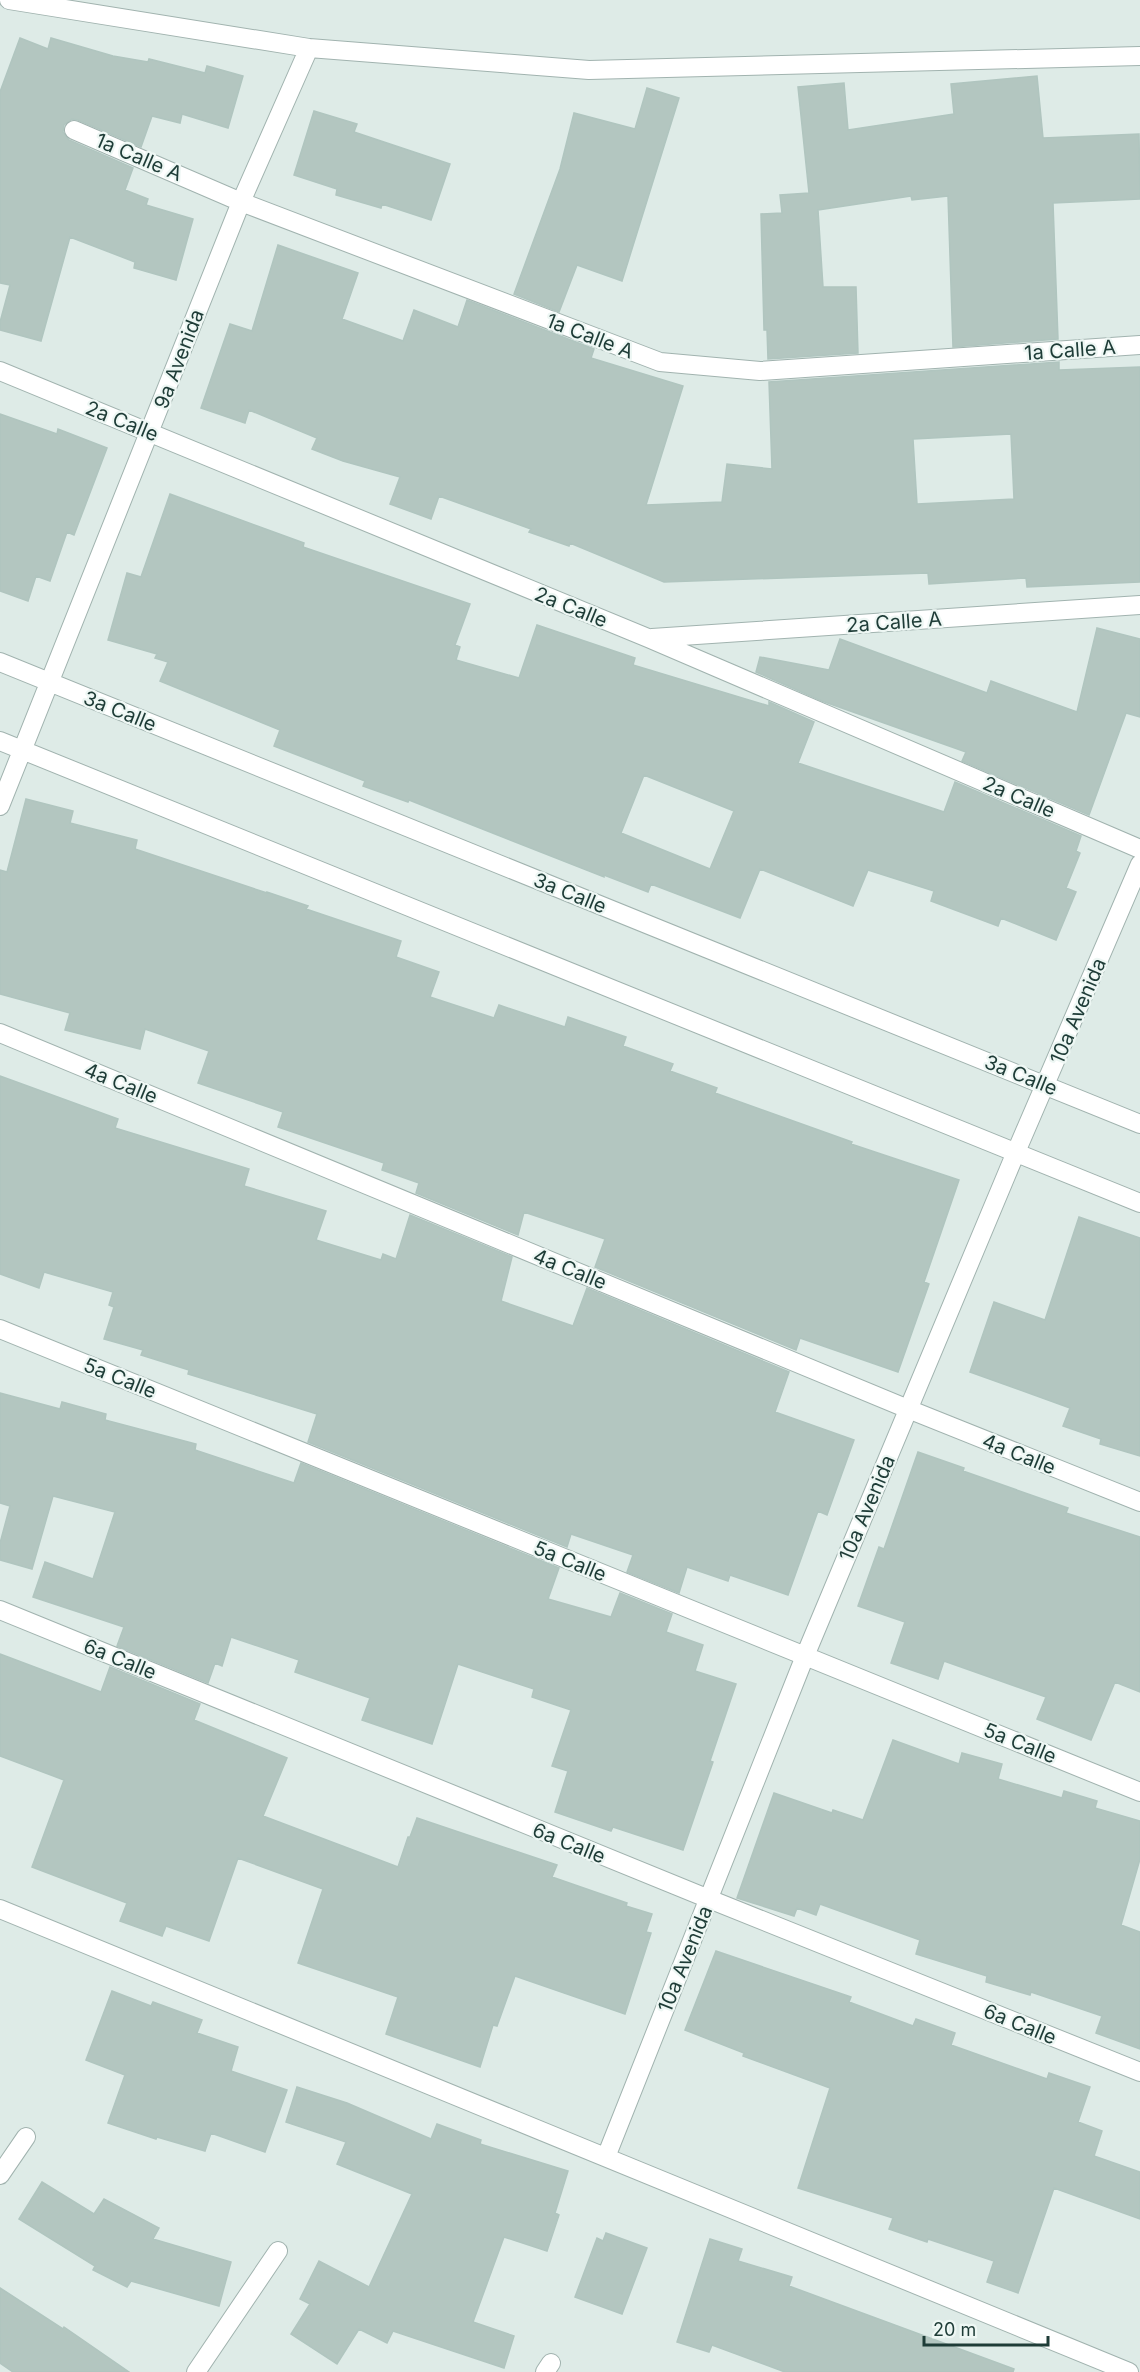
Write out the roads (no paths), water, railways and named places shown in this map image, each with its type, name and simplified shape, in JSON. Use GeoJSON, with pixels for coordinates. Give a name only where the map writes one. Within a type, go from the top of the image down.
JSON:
{"type":"FeatureCollection","features":[{"type":"Feature","properties":{"kind":"street"},"geometry":{"type":"LineString","coordinates":[[9,0],[309,48],[589,70],[1140,56]]}},
{"type":"Feature","properties":{"kind":"street","name":"9a Avenida"},"geometry":{"type":"LineString","coordinates":[[0,806],[151,433],[241,202],[309,48]]}},
{"type":"Feature","properties":{"kind":"street","name":"1a Calle A"},"geometry":{"type":"LineString","coordinates":[[74,130],[241,202],[660,362],[760,371],[1140,345]]}},
{"type":"Feature","properties":{"kind":"street","name":"2a Calle"},"geometry":{"type":"LineString","coordinates":[[0,371],[648,638],[1140,849]]}},
{"type":"Feature","properties":{"kind":"street","name":"2a Calle A"},"geometry":{"type":"LineString","coordinates":[[648,638],[1140,606]]}},
{"type":"Feature","properties":{"kind":"street","name":"3a Calle"},"geometry":{"type":"LineString","coordinates":[[0,662],[1140,1124]]}},
{"type":"Feature","properties":{"kind":"street"},"geometry":{"type":"LineString","coordinates":[[0,741],[1140,1203]]}},
{"type":"Feature","properties":{"kind":"street","name":"10a Avenida"},"geometry":{"type":"LineString","coordinates":[[606,2157],[805,1656],[1016,1152],[1047,1085],[1140,864]]}},
{"type":"Feature","properties":{"kind":"street","name":"4a Calle"},"geometry":{"type":"LineString","coordinates":[[0,1033],[908,1409],[1140,1502]]}},
{"type":"Feature","properties":{"kind":"street","name":"5a Calle"},"geometry":{"type":"LineString","coordinates":[[0,1329],[1140,1792]]}},
{"type":"Feature","properties":{"kind":"street","name":"6a Calle"},"geometry":{"type":"LineString","coordinates":[[0,1610],[1140,2073]]}},
{"type":"Feature","properties":{"kind":"street"},"geometry":{"type":"LineString","coordinates":[[0,1909],[1129,2372]]}},
{"type":"Feature","properties":{"kind":"street"},"geometry":{"type":"LineString","coordinates":[[0,2175],[26,2137]]}},
{"type":"Feature","properties":{"kind":"street"},"geometry":{"type":"LineString","coordinates":[[196,2372],[278,2251]]}}]}
